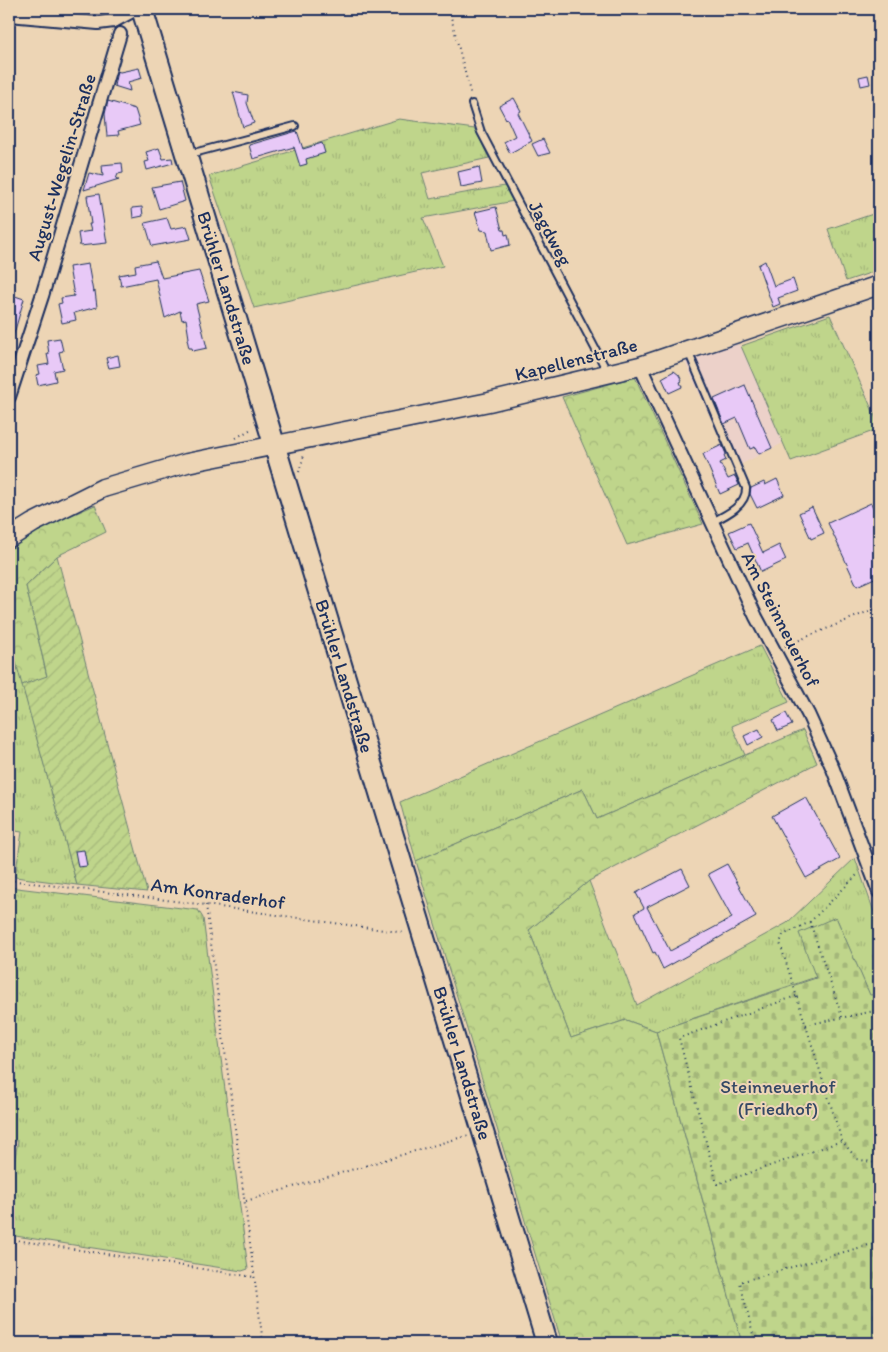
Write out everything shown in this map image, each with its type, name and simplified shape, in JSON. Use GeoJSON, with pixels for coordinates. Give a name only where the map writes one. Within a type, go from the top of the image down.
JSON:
{"type":"FeatureCollection","features":[{"type":"Feature","properties":{"kind":"main road","name":"Brühler Landstraße"},"geometry":{"type":"LineString","coordinates":[[144,14],[547,1343]]}},
{"type":"Feature","properties":{"kind":"main road","name":"Kapellenstraße"},"geometry":{"type":"LineString","coordinates":[[9,538],[33,522],[102,488],[187,464],[490,402],[640,366],[879,285]]}},
{"type":"Feature","properties":{"kind":"street"},"geometry":{"type":"LineString","coordinates":[[9,14],[98,24],[144,14]]}},
{"type":"Feature","properties":{"kind":"street","name":"August-Wegelin-Straße"},"geometry":{"type":"LineString","coordinates":[[9,396],[42,296],[120,34]]}},
{"type":"Feature","properties":{"kind":"street","name":"Am Steinneuerhof"},"geometry":{"type":"LineString","coordinates":[[640,366],[756,617],[808,714],[833,769],[879,892]]}},
{"type":"Feature","properties":{"kind":"lane","name":"Jagdweg"},"geometry":{"type":"LineString","coordinates":[[472,104],[482,132],[609,374]]}},
{"type":"Feature","properties":{"kind":"lane"},"geometry":{"type":"LineString","coordinates":[[186,155],[295,126]]}},
{"type":"Feature","properties":{"kind":"lane"},"geometry":{"type":"LineString","coordinates":[[687,350],[746,488],[746,495],[742,501],[726,515],[712,522]]}},
{"type":"Feature","properties":{"kind":"path"},"geometry":{"type":"LineString","coordinates":[[449,9],[472,104]]}},
{"type":"Feature","properties":{"kind":"path"},"geometry":{"type":"LineString","coordinates":[[774,651],[879,607]]}},
{"type":"Feature","properties":{"kind":"path"},"geometry":{"type":"LineString","coordinates":[[869,862],[810,922],[784,935],[780,943],[842,1142],[857,1158],[879,1164]]}},
{"type":"Feature","properties":{"kind":"path","name":"Am Konraderhof"},"geometry":{"type":"LineString","coordinates":[[9,880],[411,934],[423,932]]}},
{"type":"Feature","properties":{"kind":"path"},"geometry":{"type":"LineString","coordinates":[[206,905],[263,1343]]}},
{"type":"Feature","properties":{"kind":"path"},"geometry":{"type":"LineString","coordinates":[[810,922],[842,1016]]}},
{"type":"Feature","properties":{"kind":"path"},"geometry":{"type":"LineString","coordinates":[[796,996],[679,1038],[717,1184],[842,1142]]}},
{"type":"Feature","properties":{"kind":"path"},"geometry":{"type":"LineString","coordinates":[[805,1025],[879,1010]]}},
{"type":"Feature","properties":{"kind":"path"},"geometry":{"type":"LineString","coordinates":[[245,1201],[483,1131]]}},
{"type":"Feature","properties":{"kind":"path"},"geometry":{"type":"LineString","coordinates":[[875,1163],[879,1169]]}},
{"type":"Feature","properties":{"kind":"path"},"geometry":{"type":"LineString","coordinates":[[9,1239],[254,1277]]}},
{"type":"Feature","properties":{"kind":"path"},"geometry":{"type":"LineString","coordinates":[[755,1343],[740,1282],[879,1242]]}},
{"type":"Feature","properties":{"kind":"shaded area"},"geometry":{"type":"Polygon","coordinates":[[[736,344],[741,346],[783,443],[734,468],[685,362],[736,344]]]}},
{"type":"Feature","properties":{"kind":"green space"},"geometry":{"type":"Polygon","coordinates":[[[399,119],[475,129],[489,158],[422,173],[430,199],[505,186],[514,201],[423,218],[443,266],[254,308],[209,176],[399,119]]]}},
{"type":"Feature","properties":{"kind":"green space"},"geometry":{"type":"Polygon","coordinates":[[[879,212],[879,270],[846,281],[828,229],[879,212]]]}},
{"type":"Feature","properties":{"kind":"green space"},"geometry":{"type":"Polygon","coordinates":[[[830,315],[879,425],[879,429],[791,461],[741,346],[830,315]]]}},
{"type":"Feature","properties":{"kind":"green space"},"geometry":{"type":"Polygon","coordinates":[[[635,377],[703,524],[627,545],[562,397],[635,377]]]}},
{"type":"Feature","properties":{"kind":"green space"},"geometry":{"type":"Polygon","coordinates":[[[95,505],[106,532],[57,556],[26,586],[47,677],[22,685],[9,636],[9,549],[35,531],[95,505]]]}},
{"type":"Feature","properties":{"kind":"green space"},"geometry":{"type":"Polygon","coordinates":[[[57,556],[147,892],[77,885],[22,685],[47,676],[26,586],[57,556]]]}},
{"type":"Feature","properties":{"kind":"green space"},"geometry":{"type":"Polygon","coordinates":[[[9,636],[77,885],[15,877],[22,832],[9,830],[9,636]]]}},
{"type":"Feature","properties":{"kind":"green space"},"geometry":{"type":"Polygon","coordinates":[[[760,646],[789,702],[732,726],[745,755],[597,819],[583,789],[416,861],[400,802],[760,646]]]}},
{"type":"Feature","properties":{"kind":"green space"},"geometry":{"type":"Polygon","coordinates":[[[803,730],[817,763],[589,881],[529,930],[571,1038],[626,1020],[656,1031],[742,1343],[562,1343],[416,861],[583,789],[597,819],[803,730]]]}},
{"type":"Feature","properties":{"kind":"green space"},"geometry":{"type":"Polygon","coordinates":[[[855,858],[879,926],[879,994],[870,996],[836,917],[816,977],[656,1031],[626,1020],[571,1038],[529,930],[589,881],[637,1005],[787,923],[855,858]]]}},
{"type":"Feature","properties":{"kind":"green space"},"geometry":{"type":"Polygon","coordinates":[[[9,887],[198,910],[203,918],[248,1269],[242,1271],[9,1235],[9,1173],[12,1173],[18,1141],[9,1140],[9,887]]]}},
{"type":"Feature","properties":{"kind":"green space","name":"Steinneuerhof (Friedhof)"},"geometry":{"type":"Polygon","coordinates":[[[836,917],[870,995],[879,994],[879,1343],[742,1343],[656,1031],[816,978],[799,933],[836,917]]]}},
{"type":"Feature","properties":{"kind":"building"},"geometry":{"type":"Polygon","coordinates":[[[139,68],[142,78],[128,82],[130,91],[114,86],[117,71],[139,68]]]}},
{"type":"Feature","properties":{"kind":"building"},"geometry":{"type":"Polygon","coordinates":[[[868,75],[870,84],[861,86],[859,77],[868,75]]]}},
{"type":"Feature","properties":{"kind":"building"},"geometry":{"type":"Polygon","coordinates":[[[233,92],[248,95],[247,103],[254,123],[243,127],[233,92]]]}},
{"type":"Feature","properties":{"kind":"building"},"geometry":{"type":"Polygon","coordinates":[[[514,98],[521,111],[518,113],[532,141],[510,153],[504,142],[515,136],[499,106],[514,98]]]}},
{"type":"Feature","properties":{"kind":"building"},"geometry":{"type":"Polygon","coordinates":[[[108,101],[135,109],[140,125],[118,131],[119,135],[107,136],[105,114],[108,101]]]}},
{"type":"Feature","properties":{"kind":"building"},"geometry":{"type":"Polygon","coordinates":[[[297,131],[303,149],[322,143],[325,153],[306,159],[307,164],[300,166],[294,147],[253,159],[249,145],[297,131]]]}},
{"type":"Feature","properties":{"kind":"building"},"geometry":{"type":"Polygon","coordinates":[[[543,139],[550,153],[538,156],[532,144],[543,139]]]}},
{"type":"Feature","properties":{"kind":"building"},"geometry":{"type":"Polygon","coordinates":[[[159,148],[163,159],[172,158],[173,163],[147,170],[145,162],[149,161],[146,152],[159,148]]]}},
{"type":"Feature","properties":{"kind":"building"},"geometry":{"type":"Polygon","coordinates":[[[122,163],[123,173],[118,174],[116,179],[119,179],[84,190],[89,173],[103,176],[102,165],[122,163]]]}},
{"type":"Feature","properties":{"kind":"building"},"geometry":{"type":"Polygon","coordinates":[[[479,167],[482,183],[461,187],[458,172],[479,167]]]}},
{"type":"Feature","properties":{"kind":"building"},"geometry":{"type":"Polygon","coordinates":[[[180,182],[185,201],[159,209],[152,187],[180,182]]]}},
{"type":"Feature","properties":{"kind":"building"},"geometry":{"type":"Polygon","coordinates":[[[99,194],[107,243],[80,246],[78,233],[91,231],[87,196],[99,194]]]}},
{"type":"Feature","properties":{"kind":"building"},"geometry":{"type":"Polygon","coordinates":[[[142,207],[143,216],[133,218],[132,208],[142,207]]]}},
{"type":"Feature","properties":{"kind":"building"},"geometry":{"type":"Polygon","coordinates":[[[496,207],[502,230],[504,230],[505,235],[508,234],[510,245],[491,250],[487,231],[481,230],[475,212],[496,207]]]}},
{"type":"Feature","properties":{"kind":"building"},"geometry":{"type":"Polygon","coordinates":[[[167,218],[171,229],[187,226],[191,239],[152,246],[145,223],[167,218]]]}},
{"type":"Feature","properties":{"kind":"building"},"geometry":{"type":"Polygon","coordinates":[[[156,261],[162,278],[199,271],[209,301],[196,304],[207,348],[193,351],[192,348],[189,348],[186,319],[182,320],[180,311],[165,318],[156,279],[121,286],[119,275],[136,272],[135,265],[156,261]]]}},
{"type":"Feature","properties":{"kind":"building"},"geometry":{"type":"Polygon","coordinates":[[[765,261],[774,286],[793,279],[797,291],[778,298],[780,304],[773,307],[758,265],[765,261]]]}},
{"type":"Feature","properties":{"kind":"building"},"geometry":{"type":"Polygon","coordinates":[[[88,264],[97,307],[74,313],[76,320],[62,323],[58,304],[62,303],[61,298],[74,296],[69,267],[88,264]]]}},
{"type":"Feature","properties":{"kind":"building"},"geometry":{"type":"Polygon","coordinates":[[[9,294],[24,299],[11,344],[9,343],[9,294]]]}},
{"type":"Feature","properties":{"kind":"building"},"geometry":{"type":"Polygon","coordinates":[[[60,338],[63,351],[59,352],[63,369],[54,371],[56,381],[38,385],[36,375],[40,374],[38,366],[49,364],[47,340],[60,338]]]}},
{"type":"Feature","properties":{"kind":"building"},"geometry":{"type":"Polygon","coordinates":[[[118,355],[120,366],[109,368],[106,358],[118,355]]]}},
{"type":"Feature","properties":{"kind":"building"},"geometry":{"type":"Polygon","coordinates":[[[674,371],[682,381],[680,382],[682,387],[669,393],[662,378],[674,371]]]}},
{"type":"Feature","properties":{"kind":"building"},"geometry":{"type":"Polygon","coordinates":[[[745,385],[772,448],[759,454],[755,447],[750,449],[737,418],[724,424],[714,399],[745,385]]]}},
{"type":"Feature","properties":{"kind":"building"},"geometry":{"type":"Polygon","coordinates":[[[722,445],[726,454],[724,455],[726,460],[720,463],[728,479],[735,476],[739,485],[720,494],[703,454],[722,445]]]}},
{"type":"Feature","properties":{"kind":"building"},"geometry":{"type":"Polygon","coordinates":[[[777,479],[784,495],[757,508],[750,494],[751,488],[764,482],[765,485],[777,479]]]}},
{"type":"Feature","properties":{"kind":"building"},"geometry":{"type":"Polygon","coordinates":[[[871,503],[879,520],[879,576],[857,586],[828,523],[871,503]]]}},
{"type":"Feature","properties":{"kind":"building"},"geometry":{"type":"Polygon","coordinates":[[[812,507],[824,533],[811,539],[799,513],[812,507]]]}},
{"type":"Feature","properties":{"kind":"building"},"geometry":{"type":"Polygon","coordinates":[[[749,523],[763,553],[779,545],[786,560],[761,572],[748,543],[737,548],[729,532],[749,523]]]}},
{"type":"Feature","properties":{"kind":"building"},"geometry":{"type":"Polygon","coordinates":[[[786,713],[792,725],[778,731],[773,720],[786,713]]]}},
{"type":"Feature","properties":{"kind":"building"},"geometry":{"type":"Polygon","coordinates":[[[759,729],[763,737],[748,745],[744,736],[759,729]]]}},
{"type":"Feature","properties":{"kind":"building"},"geometry":{"type":"Polygon","coordinates":[[[806,797],[840,859],[806,878],[772,816],[806,797]]]}},
{"type":"Feature","properties":{"kind":"building"},"geometry":{"type":"Polygon","coordinates":[[[84,850],[87,866],[78,867],[75,851],[84,850]]]}},
{"type":"Feature","properties":{"kind":"building"},"geometry":{"type":"Polygon","coordinates":[[[727,864],[756,917],[663,969],[655,952],[653,953],[635,913],[644,908],[636,893],[682,869],[690,885],[647,907],[670,951],[732,918],[708,874],[727,864]]]}}]}
